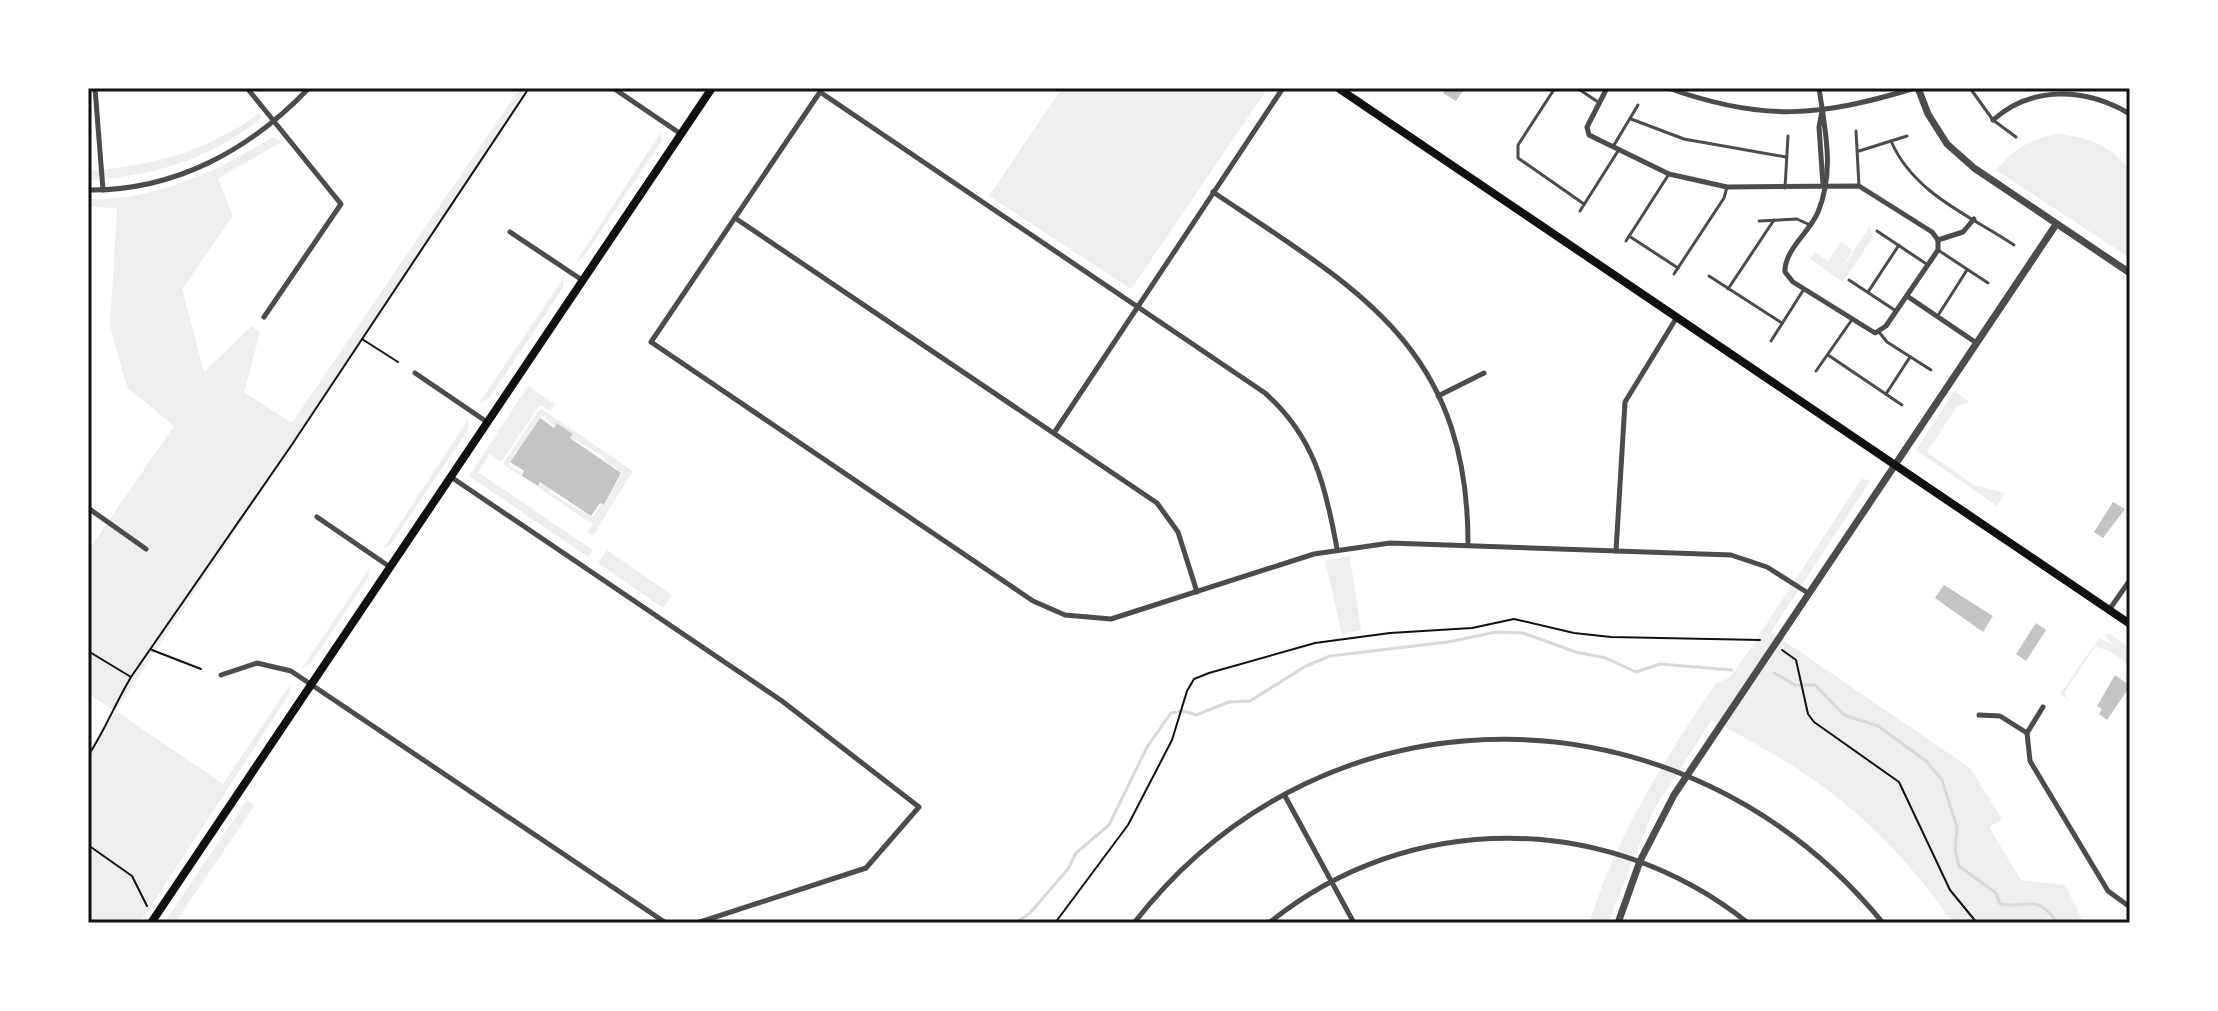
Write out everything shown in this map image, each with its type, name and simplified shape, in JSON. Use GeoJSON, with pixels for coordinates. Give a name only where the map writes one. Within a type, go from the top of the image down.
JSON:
{"type":"FeatureCollection","features":[{"type":"Feature","properties":{"kind":"main road"},"geometry":{"type":"LineString","coordinates":[[151,923],[712,88]]}},
{"type":"Feature","properties":{"kind":"main road"},"geometry":{"type":"LineString","coordinates":[[1338,88],[2130,624]]}},
{"type":"Feature","properties":{"kind":"street"},"geometry":{"type":"LineString","coordinates":[[95,88],[103,190]]}},
{"type":"Feature","properties":{"kind":"street"},"geometry":{"type":"LineString","coordinates":[[247,88],[341,204],[264,317]]}},
{"type":"Feature","properties":{"kind":"street"},"geometry":{"type":"LineString","coordinates":[[88,190],[144,185],[213,161],[275,123],[309,88]]}},
{"type":"Feature","properties":{"kind":"street"},"geometry":{"type":"LineString","coordinates":[[613,88],[681,134]]}},
{"type":"Feature","properties":{"kind":"street"},"geometry":{"type":"LineString","coordinates":[[1054,433],[1283,88]]}},
{"type":"Feature","properties":{"kind":"street"},"geometry":{"type":"LineString","coordinates":[[1607,88],[1588,119],[1589,135],[1615,150],[1669,174],[1727,187],[1859,186],[1908,215],[1938,240]]}},
{"type":"Feature","properties":{"kind":"street"},"geometry":{"type":"LineString","coordinates":[[1668,88],[1737,109],[1772,114],[1822,110],[1917,88],[1928,114],[1947,144],[1974,168],[2055,226],[2130,273]]}},
{"type":"Feature","properties":{"kind":"street"},"geometry":{"type":"LineString","coordinates":[[1819,88],[1827,125],[1828,168],[1818,213],[1787,260],[1785,272],[1851,321],[1870,332],[1879,332],[1938,250],[1938,240]]}},
{"type":"Feature","properties":{"kind":"street"},"geometry":{"type":"LineString","coordinates":[[1993,120],[2017,103],[2052,90],[2088,96],[2130,114]]}},
{"type":"Feature","properties":{"kind":"street"},"geometry":{"type":"LineString","coordinates":[[1337,549],[1319,467],[1291,419],[1265,393],[820,92],[651,342],[1052,611],[1087,619],[1111,619],[1337,549],[1390,543],[1741,557],[1767,567],[1808,593]]}},
{"type":"Feature","properties":{"kind":"street"},"geometry":{"type":"LineString","coordinates":[[1213,192],[1365,298],[1401,336],[1438,396],[1452,428],[1463,470],[1468,544]]}},
{"type":"Feature","properties":{"kind":"street"},"geometry":{"type":"LineString","coordinates":[[735,218],[1166,512],[1183,543],[1197,592]]}},
{"type":"Feature","properties":{"kind":"street"},"geometry":{"type":"LineString","coordinates":[[1938,240],[1963,232],[1974,219]]}},
{"type":"Feature","properties":{"kind":"street"},"geometry":{"type":"LineString","coordinates":[[1618,923],[1640,861],[1659,820],[1687,775],[2055,226]]}},
{"type":"Feature","properties":{"kind":"street"},"geometry":{"type":"LineString","coordinates":[[510,232],[583,280]]}},
{"type":"Feature","properties":{"kind":"street"},"geometry":{"type":"LineString","coordinates":[[1907,296],[1975,342]]}},
{"type":"Feature","properties":{"kind":"street"},"geometry":{"type":"LineString","coordinates":[[1616,551],[1625,402],[1677,317]]}},
{"type":"Feature","properties":{"kind":"street"},"geometry":{"type":"LineString","coordinates":[[415,373],[488,422]]}},
{"type":"Feature","properties":{"kind":"street"},"geometry":{"type":"LineString","coordinates":[[1438,396],[1484,373]]}},
{"type":"Feature","properties":{"kind":"street"},"geometry":{"type":"LineString","coordinates":[[451,477],[782,701],[919,807],[866,868],[697,923]]}},
{"type":"Feature","properties":{"kind":"street"},"geometry":{"type":"LineString","coordinates":[[88,508],[146,549]]}},
{"type":"Feature","properties":{"kind":"street"},"geometry":{"type":"LineString","coordinates":[[317,517],[390,567]]}},
{"type":"Feature","properties":{"kind":"street"},"geometry":{"type":"LineString","coordinates":[[2109,610],[2130,580]]}},
{"type":"Feature","properties":{"kind":"street"},"geometry":{"type":"LineString","coordinates":[[221,675],[243,666],[265,663],[285,668],[666,923]]}},
{"type":"Feature","properties":{"kind":"street"},"geometry":{"type":"LineString","coordinates":[[2043,707],[2027,733],[2030,761],[2108,891],[2130,907]]}},
{"type":"Feature","properties":{"kind":"street"},"geometry":{"type":"LineString","coordinates":[[1979,715],[2000,716],[2027,733]]}},
{"type":"Feature","properties":{"kind":"street"},"geometry":{"type":"LineString","coordinates":[[1134,923],[1203,850],[1248,817],[1285,796],[1335,772],[1380,757],[1423,746],[1492,739],[1592,746],[1638,757],[1687,775],[1744,802],[1807,844],[1848,882],[1883,923]]}},
{"type":"Feature","properties":{"kind":"street"},"geometry":{"type":"LineString","coordinates":[[1285,796],[1354,923]]}},
{"type":"Feature","properties":{"kind":"street"},"geometry":{"type":"LineString","coordinates":[[1269,923],[1331,882],[1395,855],[1475,838],[1520,837],[1567,841],[1640,861],[1690,884],[1748,923]]}},
{"type":"Feature","properties":{"kind":"lane"},"geometry":{"type":"LineString","coordinates":[[1555,88],[1518,145],[1518,158],[1584,204]]}},
{"type":"Feature","properties":{"kind":"lane"},"geometry":{"type":"LineString","coordinates":[[1577,88],[1598,102]]}},
{"type":"Feature","properties":{"kind":"lane"},"geometry":{"type":"LineString","coordinates":[[1970,88],[1993,120],[2016,137]]}},
{"type":"Feature","properties":{"kind":"lane"},"geometry":{"type":"LineString","coordinates":[[1580,211],[1638,105]]}},
{"type":"Feature","properties":{"kind":"lane"},"geometry":{"type":"LineString","coordinates":[[1631,119],[1684,139],[1786,157]]}},
{"type":"Feature","properties":{"kind":"lane"},"geometry":{"type":"LineString","coordinates":[[1856,131],[1859,186]]}},
{"type":"Feature","properties":{"kind":"lane"},"geometry":{"type":"LineString","coordinates":[[1785,188],[1788,136]]}},
{"type":"Feature","properties":{"kind":"lane"},"geometry":{"type":"LineString","coordinates":[[1859,151],[1907,136]]}},
{"type":"Feature","properties":{"kind":"lane"},"geometry":{"type":"LineString","coordinates":[[1891,141],[1904,166],[1920,184],[2014,245]]}},
{"type":"Feature","properties":{"kind":"lane"},"geometry":{"type":"LineString","coordinates":[[1626,241],[1669,174]]}},
{"type":"Feature","properties":{"kind":"lane"},"geometry":{"type":"LineString","coordinates":[[1674,274],[1724,198],[1727,187]]}},
{"type":"Feature","properties":{"kind":"lane"},"geometry":{"type":"LineString","coordinates":[[1759,221],[1797,219],[1810,225]]}},
{"type":"Feature","properties":{"kind":"lane"},"geometry":{"type":"LineString","coordinates":[[1728,289],[1774,220]]}},
{"type":"Feature","properties":{"kind":"lane"},"geometry":{"type":"LineString","coordinates":[[1877,231],[1928,265]]}},
{"type":"Feature","properties":{"kind":"lane"},"geometry":{"type":"LineString","coordinates":[[1629,236],[1678,268]]}},
{"type":"Feature","properties":{"kind":"lane"},"geometry":{"type":"LineString","coordinates":[[1868,292],[1899,245]]}},
{"type":"Feature","properties":{"kind":"lane"},"geometry":{"type":"LineString","coordinates":[[1938,250],[1988,283]]}},
{"type":"Feature","properties":{"kind":"lane"},"geometry":{"type":"LineString","coordinates":[[1937,317],[1967,270]]}},
{"type":"Feature","properties":{"kind":"lane"},"geometry":{"type":"LineString","coordinates":[[1709,276],[1782,323]]}},
{"type":"Feature","properties":{"kind":"lane"},"geometry":{"type":"LineString","coordinates":[[1849,280],[1896,311]]}},
{"type":"Feature","properties":{"kind":"lane"},"geometry":{"type":"LineString","coordinates":[[1771,341],[1804,289]]}},
{"type":"Feature","properties":{"kind":"lane"},"geometry":{"type":"LineString","coordinates":[[1816,371],[1851,321]]}},
{"type":"Feature","properties":{"kind":"lane"},"geometry":{"type":"LineString","coordinates":[[1879,332],[1887,342],[1931,370]]}},
{"type":"Feature","properties":{"kind":"lane"},"geometry":{"type":"LineString","coordinates":[[1828,355],[1902,405]]}},
{"type":"Feature","properties":{"kind":"lane"},"geometry":{"type":"LineString","coordinates":[[1886,394],[1910,357]]}},
{"type":"Feature","properties":{"kind":"path"},"geometry":{"type":"LineString","coordinates":[[88,756],[111,720],[115,703],[131,677],[529,88]]}},
{"type":"Feature","properties":{"kind":"path"},"geometry":{"type":"LineString","coordinates":[[361,338],[398,362]]}},
{"type":"Feature","properties":{"kind":"path"},"geometry":{"type":"LineString","coordinates":[[1055,923],[1142,801],[1194,679],[1302,647],[1350,637],[1472,628],[1514,619],[1574,633],[1611,637],[1760,640]]}},
{"type":"Feature","properties":{"kind":"path"},"geometry":{"type":"LineString","coordinates":[[150,650],[201,669]]}},
{"type":"Feature","properties":{"kind":"path"},"geometry":{"type":"LineString","coordinates":[[1781,650],[1796,660],[1808,714],[1814,722],[1899,782],[1950,890],[1977,923]]}},
{"type":"Feature","properties":{"kind":"path"},"geometry":{"type":"LineString","coordinates":[[88,651],[131,677]]}},
{"type":"Feature","properties":{"kind":"path"},"geometry":{"type":"LineString","coordinates":[[88,845],[132,876],[147,906]]}},
{"type":"Feature","properties":{"kind":"shaded area"},"geometry":{"type":"Polygon","coordinates":[[[520,88],[528,88],[116,711],[223,784],[291,683],[290,693],[140,923],[88,923],[88,750],[116,712],[88,693],[88,551],[174,426],[127,387],[110,326],[117,208],[88,207],[88,199],[138,195],[185,182],[273,137],[282,142],[218,178],[233,216],[182,289],[204,372],[252,326],[260,333],[244,392],[292,423],[520,88]]]}},
{"type":"Feature","properties":{"kind":"shaded area"},"geometry":{"type":"Polygon","coordinates":[[[1062,88],[1268,88],[1131,289],[989,196],[1062,88]]]}},
{"type":"Feature","properties":{"kind":"shaded area"},"geometry":{"type":"Polygon","coordinates":[[[260,113],[261,118],[242,132],[201,155],[158,170],[88,180],[88,171],[157,161],[199,147],[260,113]]]}},
{"type":"Feature","properties":{"kind":"shaded area"},"geometry":{"type":"Polygon","coordinates":[[[661,132],[661,142],[585,255],[576,262],[661,132]]]}},
{"type":"Feature","properties":{"kind":"shaded area"},"geometry":{"type":"Polygon","coordinates":[[[2057,134],[2079,137],[2097,144],[2130,169],[2130,258],[1996,170],[2023,146],[2057,134]]]}},
{"type":"Feature","properties":{"kind":"shaded area"},"geometry":{"type":"Polygon","coordinates":[[[1870,226],[1873,237],[1843,282],[1810,259],[1815,252],[1828,261],[1841,242],[1852,250],[1841,270],[1870,226]]]}},
{"type":"Feature","properties":{"kind":"shaded area"},"geometry":{"type":"Polygon","coordinates":[[[564,277],[563,288],[490,397],[478,405],[564,277]]]}},
{"type":"Feature","properties":{"kind":"shaded area"},"geometry":{"type":"Polygon","coordinates":[[[528,386],[555,404],[550,411],[540,405],[501,462],[490,454],[478,472],[593,550],[588,557],[469,476],[528,386]]]}},
{"type":"Feature","properties":{"kind":"shaded area"},"geometry":{"type":"Polygon","coordinates":[[[1954,391],[1970,402],[1957,406],[1927,452],[1974,485],[2005,493],[1997,506],[1916,450],[1954,391]]]}},
{"type":"Feature","properties":{"kind":"shaded area"},"geometry":{"type":"Polygon","coordinates":[[[540,408],[633,471],[593,536],[587,532],[592,524],[538,487],[541,483],[550,489],[549,492],[592,517],[601,504],[605,505],[622,473],[604,460],[605,457],[571,438],[573,434],[558,423],[554,426],[544,416],[540,417],[510,461],[510,467],[523,472],[521,476],[503,464],[540,408]]]}},
{"type":"Feature","properties":{"kind":"shaded area"},"geometry":{"type":"Polygon","coordinates":[[[468,420],[468,430],[391,544],[383,549],[468,420]]]}},
{"type":"Feature","properties":{"kind":"shaded area"},"geometry":{"type":"Polygon","coordinates":[[[1862,478],[1870,481],[1771,632],[1970,768],[2002,819],[1989,827],[2021,880],[2065,885],[2084,923],[1953,923],[1901,857],[1846,805],[1785,761],[1712,720],[1654,809],[1608,923],[1589,923],[1628,828],[1678,740],[1716,683],[1729,678],[1744,658],[1862,478]]]}},
{"type":"Feature","properties":{"kind":"shaded area"},"geometry":{"type":"Polygon","coordinates":[[[607,550],[672,595],[663,608],[598,563],[607,550]]]}},
{"type":"Feature","properties":{"kind":"shaded area"},"geometry":{"type":"Polygon","coordinates":[[[1350,556],[1361,630],[1342,634],[1325,561],[1350,556]]]}},
{"type":"Feature","properties":{"kind":"shaded area"},"geometry":{"type":"Polygon","coordinates":[[[371,566],[368,578],[310,664],[302,668],[371,566]]]}},
{"type":"Feature","properties":{"kind":"shaded area"},"geometry":{"type":"Polygon","coordinates":[[[2104,634],[2110,634],[2130,648],[2130,665],[2108,650],[2095,647],[2064,693],[2070,701],[2060,694],[2099,638],[2112,644],[2104,634]]]}},
{"type":"Feature","properties":{"kind":"shaded area"},"geometry":{"type":"Polygon","coordinates":[[[247,800],[254,806],[175,923],[164,923],[247,800]]]}},
{"type":"Feature","properties":{"kind":"building"},"geometry":{"type":"Polygon","coordinates":[[[1447,88],[1465,88],[1456,101],[1443,93],[1447,88]]]}},
{"type":"Feature","properties":{"kind":"building"},"geometry":{"type":"Polygon","coordinates":[[[540,418],[554,428],[557,423],[573,434],[570,438],[621,473],[604,505],[600,503],[591,516],[540,482],[538,486],[522,476],[524,471],[510,462],[540,418]]]}},
{"type":"Feature","properties":{"kind":"building"},"geometry":{"type":"Polygon","coordinates":[[[2113,502],[2125,509],[2103,538],[2094,532],[2113,502]]]}},
{"type":"Feature","properties":{"kind":"building"},"geometry":{"type":"Polygon","coordinates":[[[1944,585],[1993,616],[1983,632],[1935,598],[1944,585]]]}},
{"type":"Feature","properties":{"kind":"building"},"geometry":{"type":"Polygon","coordinates":[[[2036,623],[2046,630],[2026,661],[2016,654],[2036,623]]]}},
{"type":"Feature","properties":{"kind":"building"},"geometry":{"type":"Polygon","coordinates":[[[2115,675],[2130,686],[2107,720],[2099,714],[2102,709],[2097,706],[2115,675]]]}},
{"type":"Feature","properties":{"kind":"waterway"},"geometry":{"type":"LineString","coordinates":[[1015,923],[1030,913],[1068,869],[1076,853],[1109,825],[1147,747],[1171,713],[1184,711],[1196,715],[1229,702],[1250,701],[1306,666],[1330,656],[1448,642],[1496,632],[1523,633],[1576,652],[1606,658],[1636,672],[1660,664],[1732,670]]}},
{"type":"Feature","properties":{"kind":"waterway"},"geometry":{"type":"LineString","coordinates":[[1774,673],[1795,685],[1815,685],[1844,715],[1878,726],[1926,761],[1942,780],[1957,827],[1955,850],[1959,866],[1996,893],[2000,904],[2037,905],[2058,923]]}}]}
